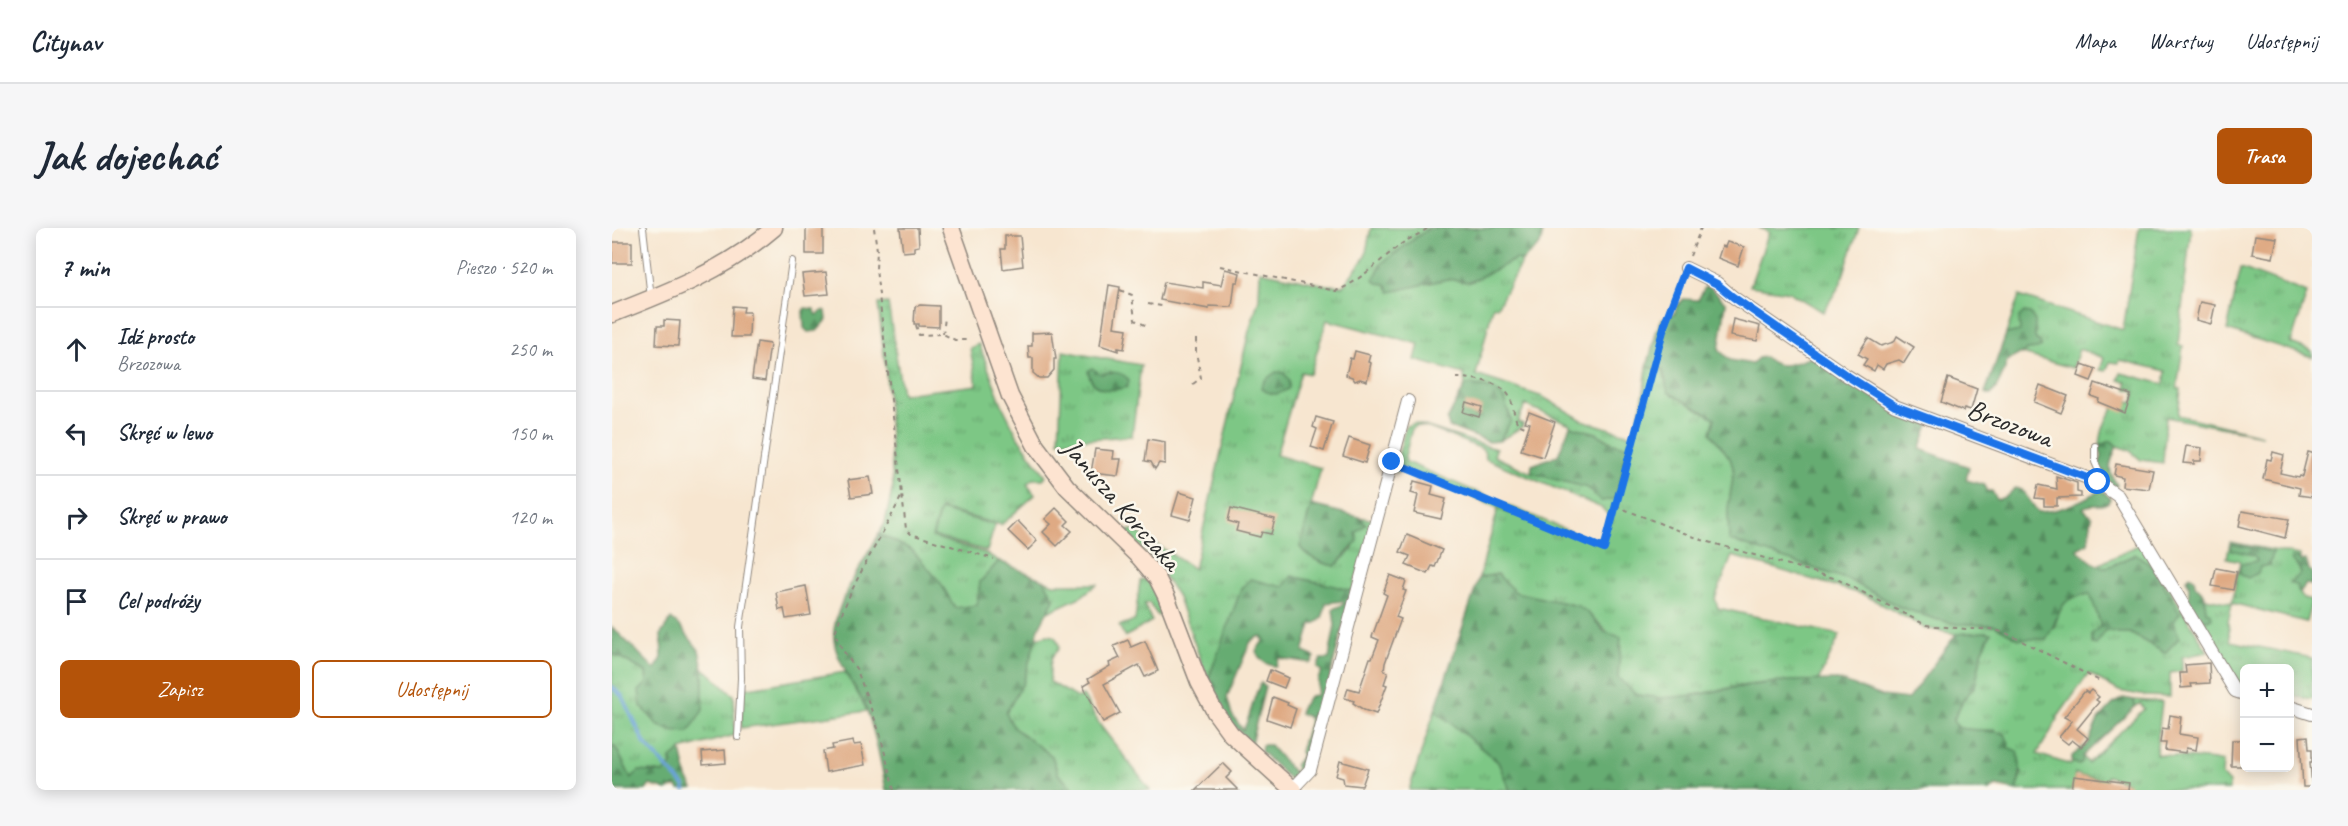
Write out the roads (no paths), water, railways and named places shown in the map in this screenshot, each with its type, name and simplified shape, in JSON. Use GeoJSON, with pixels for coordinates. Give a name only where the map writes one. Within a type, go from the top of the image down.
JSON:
{"type":"FeatureCollection","features":[{"type":"Feature","properties":{"kind":"street"},"geometry":{"type":"LineString","coordinates":[[612,314],[732,261],[774,228]]}},
{"type":"Feature","properties":{"kind":"street","name":"Janusza Korczaka"},"geometry":{"type":"LineString","coordinates":[[951,228],[1010,396],[1036,447],[1067,487],[1140,558],[1156,578],[1166,596],[1199,682],[1215,712],[1231,734],[1293,789]]}},
{"type":"Feature","properties":{"kind":"street","name":"Brzozowa"},"geometry":{"type":"LineString","coordinates":[[1686,268],[1717,284],[1846,375],[1895,406],[2098,482],[2118,496],[2235,691],[2240,693]]}},
{"type":"Feature","properties":{"kind":"street"},"geometry":{"type":"LineString","coordinates":[[1293,789],[1310,770],[1408,401]]}},
{"type":"Feature","properties":{"kind":"street"},"geometry":{"type":"LineString","coordinates":[[2294,709],[2312,714]]}},
{"type":"Feature","properties":{"kind":"lane"},"geometry":{"type":"LineString","coordinates":[[643,228],[651,298]]}},
{"type":"Feature","properties":{"kind":"lane"},"geometry":{"type":"LineString","coordinates":[[738,737],[741,678],[740,627],[792,261]]}},
{"type":"Feature","properties":{"kind":"lane"},"geometry":{"type":"LineString","coordinates":[[2096,446],[2095,462],[2104,487]]}},
{"type":"Feature","properties":{"kind":"waterway"},"geometry":{"type":"LineString","coordinates":[[612,687],[622,696],[645,744],[684,786],[685,790]]}}]}
